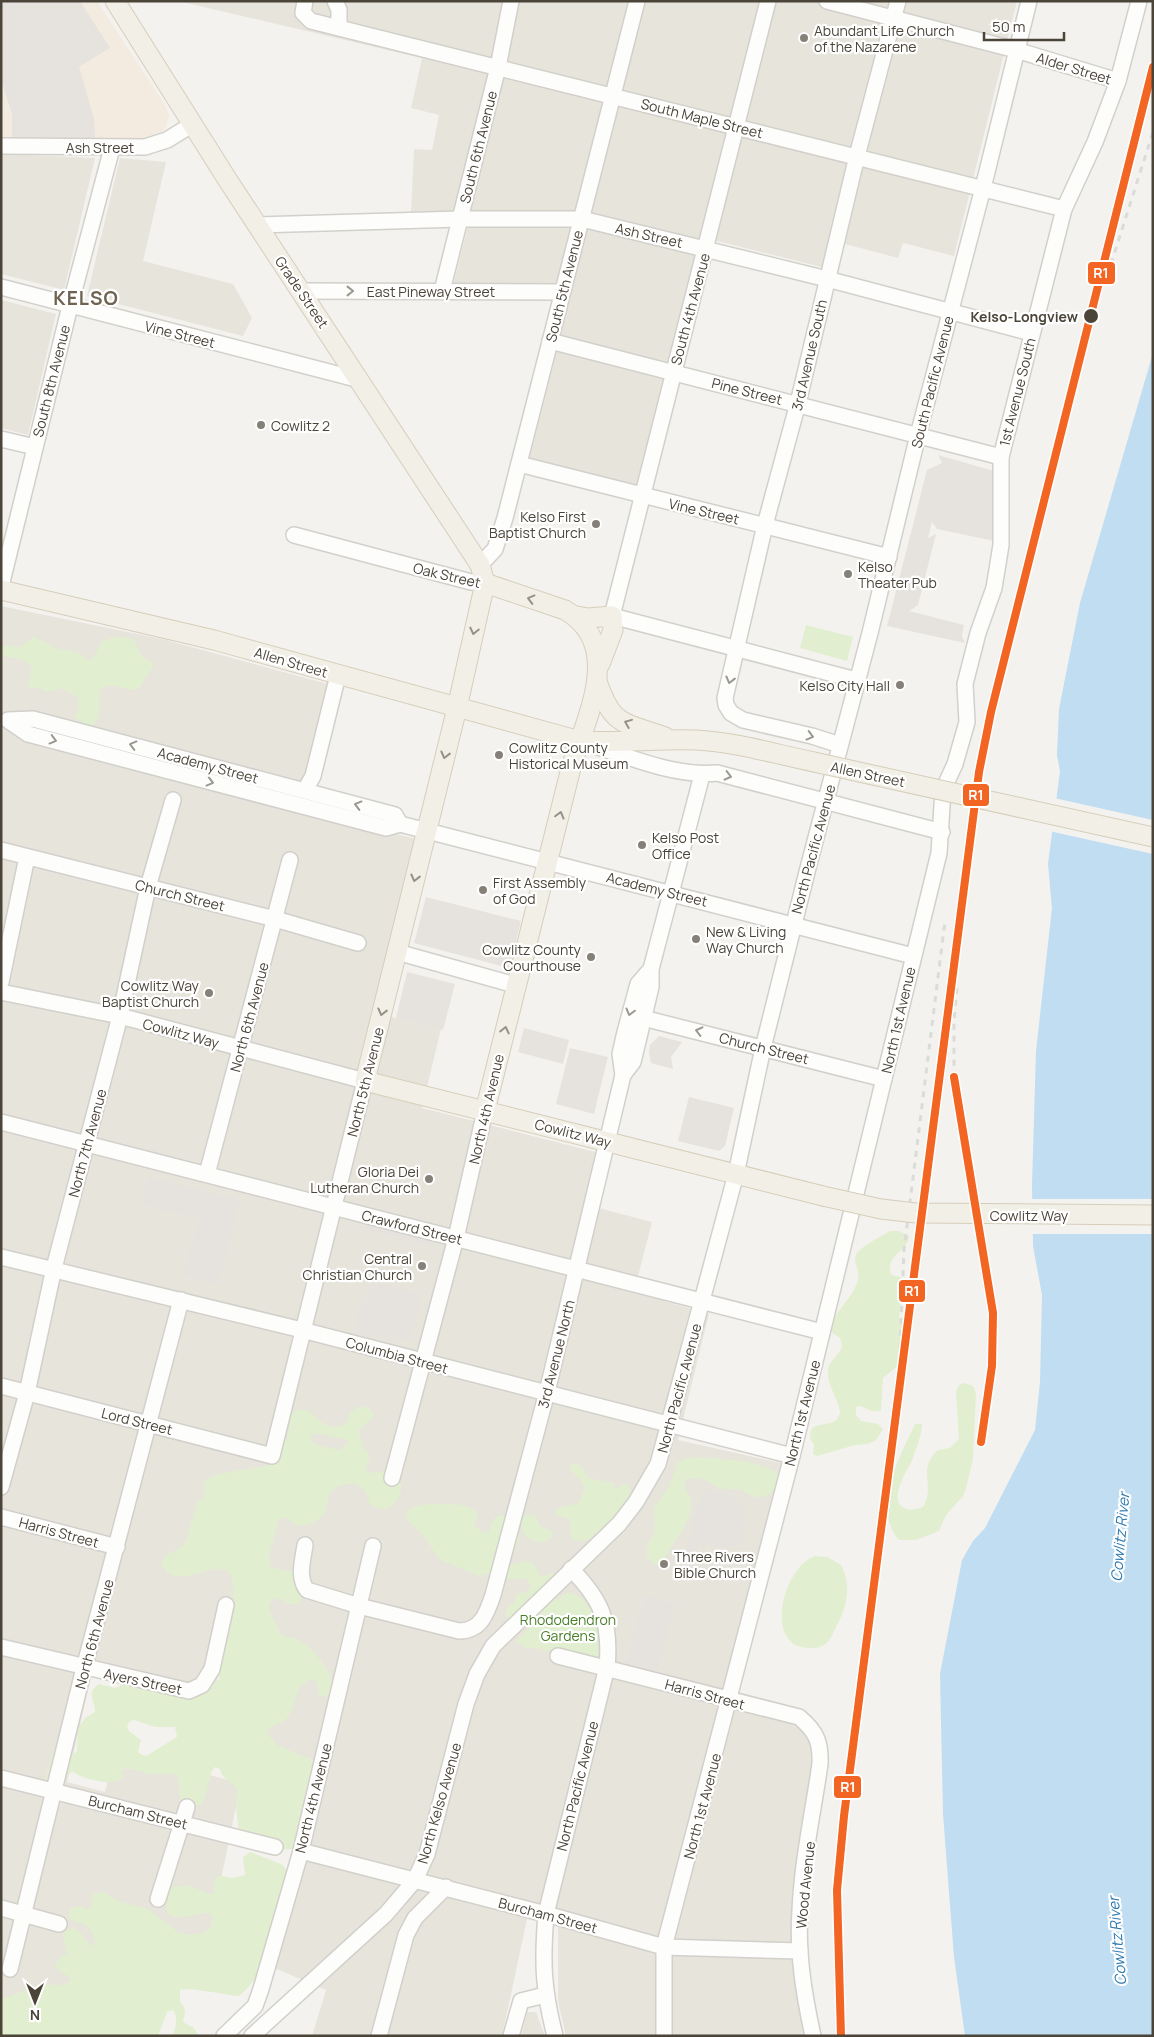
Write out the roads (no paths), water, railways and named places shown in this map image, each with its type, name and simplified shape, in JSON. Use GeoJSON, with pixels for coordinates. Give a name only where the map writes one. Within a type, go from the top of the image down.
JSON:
{"type":"FeatureCollection","features":[{"type":"Feature","properties":{"kind":"main road","name":"Grade Street"},"geometry":{"type":"LineString","coordinates":[[116,1],[257,225],[360,380],[482,574]]}},
{"type":"Feature","properties":{"kind":"main road","name":"Oak Street"},"geometry":{"type":"LineString","coordinates":[[482,574],[577,616]]}},
{"type":"Feature","properties":{"kind":"main road","name":"South 5th Avenue"},"geometry":{"type":"LineString","coordinates":[[457,708],[482,574]]}},
{"type":"Feature","properties":{"kind":"main road","name":"Allen Street"},"geometry":{"type":"LineString","coordinates":[[1,590],[214,640],[580,741],[622,743],[673,740],[722,743],[1153,837]]}},
{"type":"Feature","properties":{"kind":"main road"},"geometry":{"type":"LineString","coordinates":[[577,616],[588,618],[612,616],[612,630],[598,672],[588,722],[580,741]]}},
{"type":"Feature","properties":{"kind":"main road"},"geometry":{"type":"LineString","coordinates":[[577,616],[590,634],[607,707],[614,716],[625,722],[673,740]]}},
{"type":"Feature","properties":{"kind":"main road","name":"North 5th Avenue"},"geometry":{"type":"LineString","coordinates":[[365,1081],[457,708]]}},
{"type":"Feature","properties":{"kind":"main road","name":"North 4th Avenue"},"geometry":{"type":"LineString","coordinates":[[485,1111],[570,768],[580,741]]}},
{"type":"Feature","properties":{"kind":"main road","name":"Cowlitz Way"},"geometry":{"type":"LineString","coordinates":[[365,1081],[881,1209],[916,1213],[973,1215],[1153,1215]]}},
{"type":"Feature","properties":{"kind":"street","name":"South Maple Street"},"geometry":{"type":"LineString","coordinates":[[305,1],[303,13],[306,18],[339,28],[1064,208]]}},
{"type":"Feature","properties":{"kind":"street"},"geometry":{"type":"LineString","coordinates":[[335,1],[339,10],[339,28]]}},
{"type":"Feature","properties":{"kind":"street","name":"South 6th Avenue"},"geometry":{"type":"LineString","coordinates":[[442,291],[498,67],[511,1]]}},
{"type":"Feature","properties":{"kind":"street","name":"South 5th Avenue"},"geometry":{"type":"LineString","coordinates":[[482,574],[495,549],[519,464],[637,1]]}},
{"type":"Feature","properties":{"kind":"street","name":"South 4th Avenue"},"geometry":{"type":"LineString","coordinates":[[612,616],[768,1]]}},
{"type":"Feature","properties":{"kind":"street","name":"Alder Street"},"geometry":{"type":"LineString","coordinates":[[827,1],[1016,50],[1118,81]]}},
{"type":"Feature","properties":{"kind":"street","name":"3rd Avenue South"},"geometry":{"type":"LineString","coordinates":[[840,745],[812,736],[743,720],[735,716],[728,709],[725,698],[765,525],[798,403],[857,156],[898,1]]}},
{"type":"Feature","properties":{"kind":"street","name":"South Pacific Avenue"},"geometry":{"type":"LineString","coordinates":[[837,762],[856,680],[889,557],[918,435],[983,188],[1029,1]]}},
{"type":"Feature","properties":{"kind":"street","name":"1st Avenue South"},"geometry":{"type":"LineString","coordinates":[[943,790],[955,764],[967,722],[965,684],[978,633],[994,588],[1000,545],[1001,457],[1031,333],[1064,208],[1095,142],[1118,81],[1139,1]]}},
{"type":"Feature","properties":{"kind":"street","name":"Ash Street"},"geometry":{"type":"LineString","coordinates":[[1,146],[145,147],[168,140],[193,124]]}},
{"type":"Feature","properties":{"kind":"street","name":"South 8th Avenue"},"geometry":{"type":"LineString","coordinates":[[1,586],[70,306],[112,148]]}},
{"type":"Feature","properties":{"kind":"street","name":"Ash Street"},"geometry":{"type":"LineString","coordinates":[[257,225],[460,219],[582,219],[827,278],[1031,333]]}},
{"type":"Feature","properties":{"kind":"street","name":"Vine Street"},"geometry":{"type":"LineString","coordinates":[[1,288],[360,380]]}},
{"type":"Feature","properties":{"kind":"street","name":"East Pineway Street"},"geometry":{"type":"LineString","coordinates":[[301,291],[562,292]]}},
{"type":"Feature","properties":{"kind":"street","name":"Pine Street"},"geometry":{"type":"LineString","coordinates":[[550,341],[798,403],[1001,457]]}},
{"type":"Feature","properties":{"kind":"street"},"geometry":{"type":"LineString","coordinates":[[1,439],[35,448]]}},
{"type":"Feature","properties":{"kind":"street","name":"Vine Street"},"geometry":{"type":"LineString","coordinates":[[519,464],[889,557]]}},
{"type":"Feature","properties":{"kind":"street","name":"Oak Street"},"geometry":{"type":"LineString","coordinates":[[294,534],[471,582],[482,574]]}},
{"type":"Feature","properties":{"kind":"street"},"geometry":{"type":"LineString","coordinates":[[612,616],[856,680]]}},
{"type":"Feature","properties":{"kind":"street"},"geometry":{"type":"LineString","coordinates":[[305,790],[313,776],[338,675]]}},
{"type":"Feature","properties":{"kind":"street","name":"Academy Street"},"geometry":{"type":"LineString","coordinates":[[5,720],[33,719],[305,790],[395,815],[400,824]]}},
{"type":"Feature","properties":{"kind":"street","name":"Academy Street"},"geometry":{"type":"LineString","coordinates":[[5,720],[28,734],[311,809],[386,828],[400,824],[912,956]]}},
{"type":"Feature","properties":{"kind":"street","name":"Allen Street"},"geometry":{"type":"LineString","coordinates":[[580,741],[629,758],[702,775],[717,773],[942,832]]}},
{"type":"Feature","properties":{"kind":"street","name":"North Pacific Avenue"},"geometry":{"type":"LineString","coordinates":[[555,2036],[545,1995],[542,1954],[546,1914],[607,1667],[609,1646],[607,1627],[601,1608],[589,1587],[570,1569],[619,1524],[636,1502],[658,1464],[736,1174],[763,1048],[837,762]]}},
{"type":"Feature","properties":{"kind":"street","name":"3rd Avenue North"},"geometry":{"type":"LineString","coordinates":[[622,1075],[633,1062],[651,987],[651,969],[702,775]]}},
{"type":"Feature","properties":{"kind":"street","name":"North 1st Avenue"},"geometry":{"type":"LineString","coordinates":[[664,2036],[664,1947],[730,1701],[792,1456],[912,956],[939,853],[942,832],[940,812],[943,790]]}},
{"type":"Feature","properties":{"kind":"street","name":"North 7th Avenue"},"geometry":{"type":"LineString","coordinates":[[1,1487],[27,1393],[54,1268],[120,1016],[148,887],[173,800]]}},
{"type":"Feature","properties":{"kind":"street","name":"Church Street"},"geometry":{"type":"LineString","coordinates":[[1,850],[275,919],[358,943]]}},
{"type":"Feature","properties":{"kind":"street"},"geometry":{"type":"LineString","coordinates":[[1,982],[27,857]]}},
{"type":"Feature","properties":{"kind":"street","name":"North 6th Avenue"},"geometry":{"type":"LineString","coordinates":[[208,1174],[290,860]]}},
{"type":"Feature","properties":{"kind":"street"},"geometry":{"type":"LineString","coordinates":[[396,952],[516,985]]}},
{"type":"Feature","properties":{"kind":"street","name":"3rd Avenue North"},"geometry":{"type":"LineString","coordinates":[[359,1606],[459,1632],[476,1628],[482,1620],[493,1595],[547,1392],[608,1142],[622,1075],[620,1054],[625,1032],[638,984],[651,969]]}},
{"type":"Feature","properties":{"kind":"street","name":"Cowlitz Way"},"geometry":{"type":"LineString","coordinates":[[1,992],[120,1016],[365,1081]]}},
{"type":"Feature","properties":{"kind":"street","name":"Church Street"},"geometry":{"type":"LineString","coordinates":[[643,1018],[884,1079]]}},
{"type":"Feature","properties":{"kind":"street","name":"North 5th Avenue"},"geometry":{"type":"LineString","coordinates":[[272,1456],[365,1081]]}},
{"type":"Feature","properties":{"kind":"street","name":"North 4th Avenue"},"geometry":{"type":"LineString","coordinates":[[392,1478],[456,1238],[485,1111]]}},
{"type":"Feature","properties":{"kind":"street","name":"Crawford Street"},"geometry":{"type":"LineString","coordinates":[[1,1122],[822,1332]]}},
{"type":"Feature","properties":{"kind":"street","name":"Columbia Street"},"geometry":{"type":"LineString","coordinates":[[1,1256],[302,1330],[792,1456]]}},
{"type":"Feature","properties":{"kind":"street","name":"North 6th Avenue"},"geometry":{"type":"LineString","coordinates":[[10,1969],[84,1668],[181,1300]]}},
{"type":"Feature","properties":{"kind":"street","name":"Lord Street"},"geometry":{"type":"LineString","coordinates":[[1,1386],[272,1456]]}},
{"type":"Feature","properties":{"kind":"street","name":"Harris Street"},"geometry":{"type":"LineString","coordinates":[[1,1517],[117,1547]]}},
{"type":"Feature","properties":{"kind":"street"},"geometry":{"type":"LineString","coordinates":[[305,1545],[301,1576],[302,1584],[306,1590],[359,1606]]}},
{"type":"Feature","properties":{"kind":"street","name":"North 4th Avenue"},"geometry":{"type":"LineString","coordinates":[[224,2036],[255,2006],[301,1851],[373,1546]]}},
{"type":"Feature","properties":{"kind":"street","name":"North Kelso Avenue"},"geometry":{"type":"LineString","coordinates":[[252,2036],[386,1914],[415,1880],[427,1854],[466,1704],[478,1674],[493,1646],[570,1569]]}},
{"type":"Feature","properties":{"kind":"street","name":"Ayers Street"},"geometry":{"type":"LineString","coordinates":[[1,1647],[84,1668],[189,1691],[202,1685],[212,1669],[226,1605]]}},
{"type":"Feature","properties":{"kind":"street","name":"Harris Street"},"geometry":{"type":"LineString","coordinates":[[558,1656],[799,1717],[818,1737],[821,1750],[820,1764]]}},
{"type":"Feature","properties":{"kind":"street","name":"Wood Avenue"},"geometry":{"type":"LineString","coordinates":[[813,2036],[805,1999],[800,1952],[800,1911],[820,1764]]}},
{"type":"Feature","properties":{"kind":"street","name":"Burcham Street"},"geometry":{"type":"LineString","coordinates":[[1,1778],[275,1847]]}},
{"type":"Feature","properties":{"kind":"street"},"geometry":{"type":"LineString","coordinates":[[158,1898],[187,1807]]}},
{"type":"Feature","properties":{"kind":"street","name":"Burcham Street"},"geometry":{"type":"LineString","coordinates":[[301,1851],[546,1914],[664,1947],[800,1952]]}},
{"type":"Feature","properties":{"kind":"street"},"geometry":{"type":"LineString","coordinates":[[379,2036],[406,1935],[415,1918],[446,1888]]}},
{"type":"Feature","properties":{"kind":"street"},"geometry":{"type":"LineString","coordinates":[[1,1908],[59,1924]]}},
{"type":"Feature","properties":{"kind":"street"},"geometry":{"type":"LineString","coordinates":[[511,2036],[521,2001],[545,1995]]}},
{"type":"Feature","properties":{"kind":"water","name":"Cowlitz River"},"geometry":{"type":"Polygon","coordinates":[[[1153,353],[1153,2036],[965,2036],[954,1957],[943,1814],[940,1674],[962,1560],[973,1541],[985,1528],[1035,1430],[1040,1382],[1042,1295],[1033,1246],[1032,1185],[1036,1051],[1052,908],[1048,864],[1060,771],[1057,755],[1059,709],[1080,603],[1153,353]]]}},
{"type":"Feature","properties":{"kind":"railway"},"geometry":{"type":"LineString","coordinates":[[1111,264],[1153,132]]}},
{"type":"Feature","properties":{"kind":"railway"},"geometry":{"type":"LineString","coordinates":[[898,1396],[904,1250],[945,921]]}},
{"type":"Feature","properties":{"kind":"railway"},"geometry":{"type":"LineString","coordinates":[[957,988],[954,1021],[954,1081],[993,1313],[992,1366],[981,1442]]}},
{"type":"Feature","properties":{"kind":"place","name":"Abundant Life Church of the Nazarene"},"geometry":{"type":"Point","coordinates":[804,38]}},
{"type":"Feature","properties":{"kind":"place","name":"Kelso-Longview"},"geometry":{"type":"Point","coordinates":[1091,316]}},
{"type":"Feature","properties":{"kind":"place","name":"Cowlitz 2"},"geometry":{"type":"Point","coordinates":[261,425]}},
{"type":"Feature","properties":{"kind":"place","name":"Kelso First Baptist Church"},"geometry":{"type":"Point","coordinates":[596,524]}},
{"type":"Feature","properties":{"kind":"place","name":"Kelso Theater Pub"},"geometry":{"type":"Point","coordinates":[848,574]}},
{"type":"Feature","properties":{"kind":"place","name":"Kelso City Hall"},"geometry":{"type":"Point","coordinates":[900,685]}},
{"type":"Feature","properties":{"kind":"place","name":"Cowlitz County Historical Museum"},"geometry":{"type":"Point","coordinates":[499,755]}},
{"type":"Feature","properties":{"kind":"place","name":"Kelso Post Office"},"geometry":{"type":"Point","coordinates":[642,845]}},
{"type":"Feature","properties":{"kind":"place","name":"First Assembly of God"},"geometry":{"type":"Point","coordinates":[483,890]}},
{"type":"Feature","properties":{"kind":"place","name":"New & Living Way Church"},"geometry":{"type":"Point","coordinates":[696,939]}},
{"type":"Feature","properties":{"kind":"place","name":"Cowlitz County Courthouse"},"geometry":{"type":"Point","coordinates":[591,957]}},
{"type":"Feature","properties":{"kind":"place","name":"Cowlitz Way Baptist Church"},"geometry":{"type":"Point","coordinates":[209,993]}},
{"type":"Feature","properties":{"kind":"place","name":"Gloria Dei Lutheran Church"},"geometry":{"type":"Point","coordinates":[429,1179]}},
{"type":"Feature","properties":{"kind":"place","name":"Central Christian Church"},"geometry":{"type":"Point","coordinates":[422,1266]}},
{"type":"Feature","properties":{"kind":"place","name":"Three Rivers Bible Church"},"geometry":{"type":"Point","coordinates":[664,1564]}},
{"type":"Feature","properties":{"kind":"district","name":"KELSO"},"geometry":{"type":"Point","coordinates":[86,298]}},
{"type":"Feature","properties":{"kind":"park label","name":"Rhododendron Gardens"},"geometry":{"type":"Point","coordinates":[568,1628]}}]}
